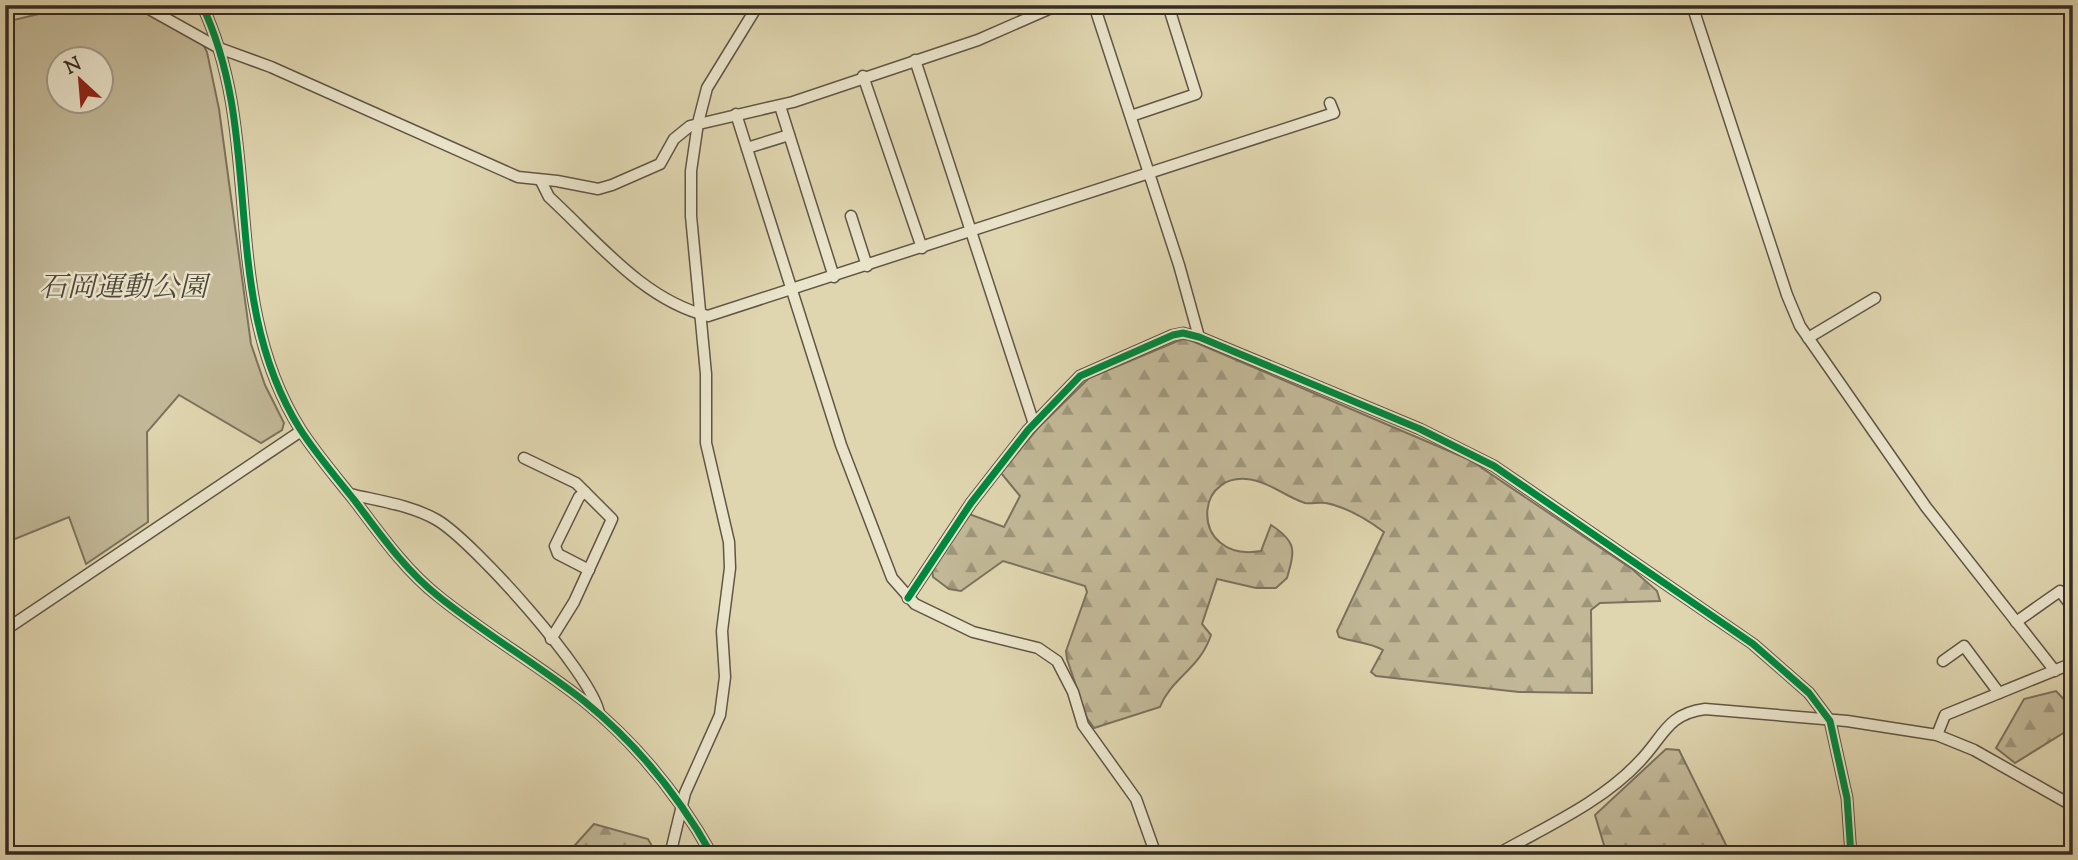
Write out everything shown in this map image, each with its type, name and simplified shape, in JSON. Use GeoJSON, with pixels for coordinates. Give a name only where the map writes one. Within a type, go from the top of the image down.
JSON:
{"type":"FeatureCollection","features":[{"type":"Feature","properties":{"kind":"street"},"geometry":{"type":"LineString","coordinates":[[142,5],[219,48],[271,67],[506,173],[598,189],[660,164],[680,132],[698,123],[780,106],[863,76],[978,40],[1058,5]]}},
{"type":"Feature","properties":{"kind":"street"},"geometry":{"type":"LineString","coordinates":[[202,5],[219,48],[231,105],[258,334],[276,385],[301,431],[402,562],[426,586],[599,713],[644,758],[681,804],[712,855]]}},
{"type":"Feature","properties":{"kind":"street"},"geometry":{"type":"LineString","coordinates":[[670,855],[676,842],[681,804],[720,715],[725,677],[722,631],[730,580],[729,542],[706,443],[703,314],[690,205],[698,123],[707,88],[758,5]]}},
{"type":"Feature","properties":{"kind":"street"},"geometry":{"type":"LineString","coordinates":[[1094,5],[1150,173],[1199,337]]}},
{"type":"Feature","properties":{"kind":"street"},"geometry":{"type":"LineString","coordinates":[[1131,116],[1196,94],[1168,5]]}},
{"type":"Feature","properties":{"kind":"street"},"geometry":{"type":"LineString","coordinates":[[1692,5],[1787,295],[1808,338],[1926,507],[2055,671]]}},
{"type":"Feature","properties":{"kind":"street"},"geometry":{"type":"LineString","coordinates":[[915,60],[1034,424]]}},
{"type":"Feature","properties":{"kind":"street"},"geometry":{"type":"LineString","coordinates":[[863,76],[922,248]]}},
{"type":"Feature","properties":{"kind":"street"},"geometry":{"type":"LineString","coordinates":[[541,181],[549,197],[646,286],[676,304],[703,314],[716,315],[1334,113],[1330,103]]}},
{"type":"Feature","properties":{"kind":"street"},"geometry":{"type":"LineString","coordinates":[[780,106],[834,277]]}},
{"type":"Feature","properties":{"kind":"street"},"geometry":{"type":"LineString","coordinates":[[736,114],[841,445],[892,578],[908,598],[973,632],[1038,648],[1056,660],[1073,692],[1083,725],[1136,799],[1156,855]]}},
{"type":"Feature","properties":{"kind":"street"},"geometry":{"type":"LineString","coordinates":[[747,148],[789,135]]}},
{"type":"Feature","properties":{"kind":"street"},"geometry":{"type":"LineString","coordinates":[[851,216],[867,266]]}},
{"type":"Feature","properties":{"kind":"street"},"geometry":{"type":"LineString","coordinates":[[1808,338],[1875,298]]}},
{"type":"Feature","properties":{"kind":"street"},"geometry":{"type":"LineString","coordinates":[[908,598],[971,503],[1034,424],[1085,372],[1173,335],[1183,333],[1199,337],[1420,429],[1494,466],[1753,645],[1809,693],[1830,721],[1847,798],[1850,855]]}},
{"type":"Feature","properties":{"kind":"street"},"geometry":{"type":"LineString","coordinates":[[5,630],[301,431]]}},
{"type":"Feature","properties":{"kind":"street"},"geometry":{"type":"LineString","coordinates":[[524,458],[571,480],[612,519],[558,633],[551,639]]}},
{"type":"Feature","properties":{"kind":"street"},"geometry":{"type":"LineString","coordinates":[[585,492],[579,497],[555,546],[558,554],[589,570]]}},
{"type":"Feature","properties":{"kind":"street"},"geometry":{"type":"LineString","coordinates":[[349,494],[419,511],[447,527],[500,579],[551,639],[593,695],[599,713]]}},
{"type":"Feature","properties":{"kind":"street"},"geometry":{"type":"LineString","coordinates":[[2016,622],[2060,591],[2073,608]]}},
{"type":"Feature","properties":{"kind":"street"},"geometry":{"type":"LineString","coordinates":[[1943,661],[1964,646],[1999,693]]}},
{"type":"Feature","properties":{"kind":"street"},"geometry":{"type":"LineString","coordinates":[[1937,735],[1945,715],[2073,663]]}},
{"type":"Feature","properties":{"kind":"street"},"geometry":{"type":"LineString","coordinates":[[1496,855],[1595,799],[1622,779],[1675,718],[1686,712],[1705,709],[1875,724],[1937,735],[1974,750],[2073,806]]}},
{"type":"Feature","properties":{"kind":"green space","name":"石岡運動公園"},"geometry":{"type":"Polygon","coordinates":[[[77,5],[134,5],[203,44],[207,52],[219,109],[251,344],[265,385],[284,423],[282,430],[261,443],[179,395],[147,432],[148,522],[86,564],[69,517],[5,543],[5,22],[77,5]]]}},
{"type":"Feature","properties":{"kind":"green space"},"geometry":{"type":"Polygon","coordinates":[[[1185,338],[1470,460],[1632,569],[1657,591],[1660,601],[1600,603],[1591,610],[1592,693],[1519,692],[1376,676],[1371,672],[1383,650],[1339,637],[1337,631],[1384,532],[1341,508],[1326,503],[1305,503],[1260,482],[1237,479],[1221,485],[1211,498],[1207,513],[1210,529],[1220,543],[1237,551],[1261,551],[1271,525],[1286,537],[1292,547],[1287,578],[1276,588],[1256,588],[1217,579],[1202,624],[1211,635],[1206,647],[1171,688],[1160,707],[1094,728],[1087,718],[1066,651],[1087,592],[1085,586],[1003,561],[961,591],[949,589],[933,577],[932,569],[969,514],[1004,527],[1020,496],[1001,473],[1038,428],[1089,378],[1185,338]]]}},
{"type":"Feature","properties":{"kind":"green space"},"geometry":{"type":"Polygon","coordinates":[[[2056,691],[2073,709],[2073,727],[2015,763],[1996,748],[2024,699],[2056,691]]]}},
{"type":"Feature","properties":{"kind":"green space"},"geometry":{"type":"Polygon","coordinates":[[[1666,749],[1679,750],[1731,855],[1607,855],[1595,815],[1666,749]]]}},
{"type":"Feature","properties":{"kind":"green space"},"geometry":{"type":"Polygon","coordinates":[[[594,824],[648,839],[657,855],[566,855],[594,824]]]}},
{"type":"Feature","properties":{"kind":"cycle path"},"geometry":{"type":"LineString","coordinates":[[202,5],[221,57],[233,110],[249,272],[259,326],[275,378],[300,429],[415,575],[456,610],[566,687],[622,735],[656,772],[686,812],[712,855]]}},
{"type":"Feature","properties":{"kind":"cycle path"},"geometry":{"type":"LineString","coordinates":[[908,598],[971,503],[1028,430],[1080,376],[1173,335],[1183,333],[1199,337],[1420,429],[1494,466],[1753,644],[1809,693],[1830,721],[1847,798],[1851,855]]}}]}
